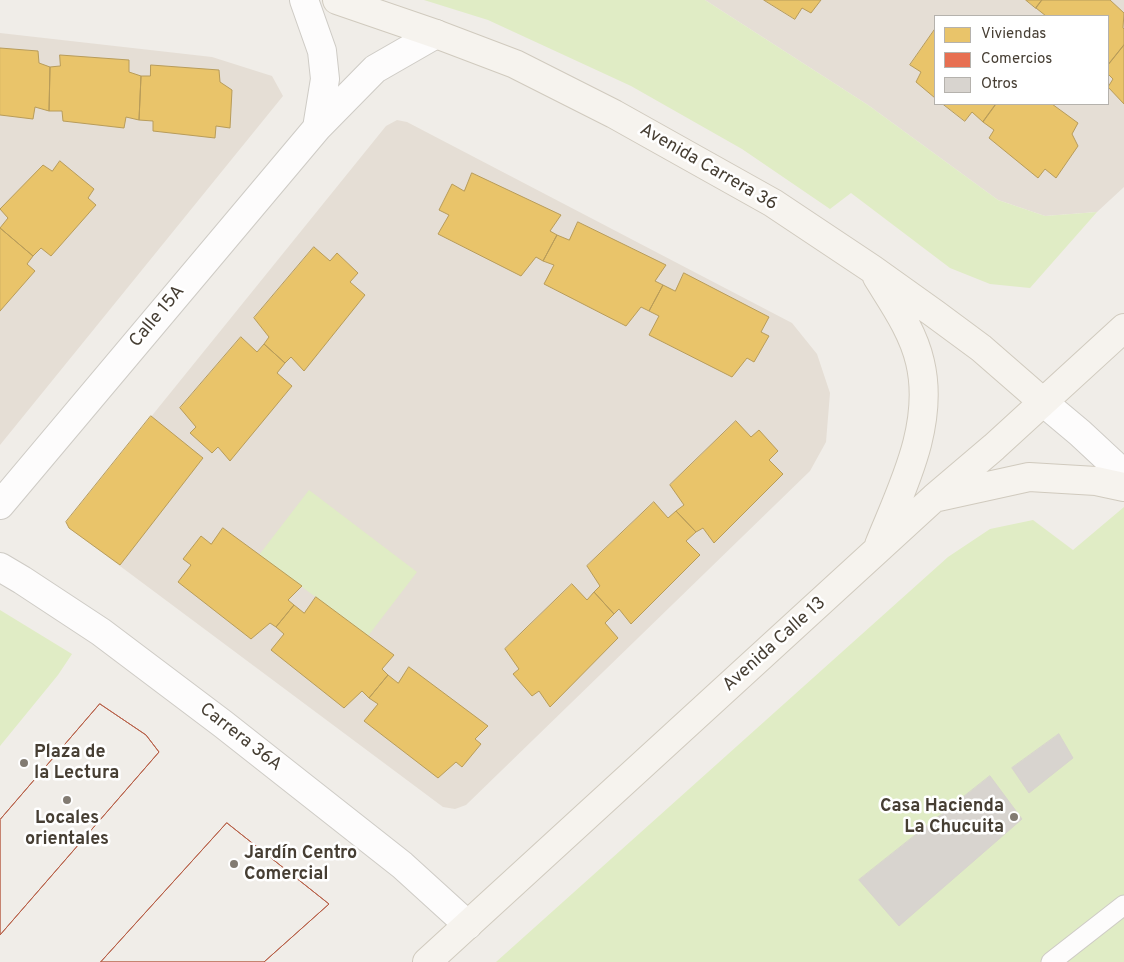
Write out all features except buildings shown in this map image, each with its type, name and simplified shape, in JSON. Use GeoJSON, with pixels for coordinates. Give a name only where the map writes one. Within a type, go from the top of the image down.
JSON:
{"type":"FeatureCollection","features":[{"type":"Feature","properties":{"kind":"main road","name":"Avenida Carrera 36"},"geometry":{"type":"LineString","coordinates":[[337,0],[436,34],[515,64],[614,114],[773,203],[872,269],[981,348],[1043,402]]}},
{"type":"Feature","properties":{"kind":"main road"},"geometry":{"type":"LineString","coordinates":[[872,269],[907,327],[920,362],[924,399],[921,432],[904,484],[875,553]]}},
{"type":"Feature","properties":{"kind":"main road","name":"Avenida Calle 13"},"geometry":{"type":"LineString","coordinates":[[427,962],[934,498],[1124,328]]}},
{"type":"Feature","properties":{"kind":"main road"},"geometry":{"type":"LineString","coordinates":[[934,498],[1029,477],[1096,481],[1124,487]]}},
{"type":"Feature","properties":{"kind":"street"},"geometry":{"type":"LineString","coordinates":[[304,0],[322,51],[325,79],[317,128]]}},
{"type":"Feature","properties":{"kind":"street","name":"Calle 15A"},"geometry":{"type":"LineString","coordinates":[[0,505],[317,128],[375,69],[436,34]]}},
{"type":"Feature","properties":{"kind":"street"},"geometry":{"type":"LineString","coordinates":[[1043,402],[1124,474]]}},
{"type":"Feature","properties":{"kind":"street","name":"Carrera 36A"},"geometry":{"type":"LineString","coordinates":[[0,567],[101,632],[223,724],[402,865],[468,925]]}},
{"type":"Feature","properties":{"kind":"lane"},"geometry":{"type":"LineString","coordinates":[[1051,962],[1124,906]]}},
{"type":"Feature","properties":{"kind":"shaded area"},"geometry":{"type":"Polygon","coordinates":[[[705,0],[1124,0],[1124,187],[1097,212],[1045,216],[998,200],[868,105],[705,0]]]}},
{"type":"Feature","properties":{"kind":"shaded area"},"geometry":{"type":"Polygon","coordinates":[[[0,33],[212,57],[272,76],[283,96],[0,445],[0,33]]]}},
{"type":"Feature","properties":{"kind":"shaded area"},"geometry":{"type":"Polygon","coordinates":[[[397,120],[407,122],[792,323],[817,354],[830,393],[826,442],[810,471],[466,805],[455,809],[443,807],[69,528],[66,522],[386,126],[397,120]]]}},
{"type":"Feature","properties":{"kind":"green space"},"geometry":{"type":"Polygon","coordinates":[[[424,0],[705,0],[868,105],[998,200],[1045,216],[1097,212],[1030,288],[990,284],[950,268],[851,193],[830,209],[742,149],[631,86],[488,20],[424,0]]]}},
{"type":"Feature","properties":{"kind":"green space"},"geometry":{"type":"Polygon","coordinates":[[[309,490],[417,572],[368,636],[259,555],[309,490]]]}},
{"type":"Feature","properties":{"kind":"green space"},"geometry":{"type":"Polygon","coordinates":[[[1124,507],[1124,962],[496,962],[948,557],[990,529],[1033,520],[1073,550],[1124,507]]]}},
{"type":"Feature","properties":{"kind":"green space"},"geometry":{"type":"Polygon","coordinates":[[[0,610],[72,654],[58,675],[0,746],[0,610]]]}},
{"type":"Feature","properties":{"kind":"place","name":"Plaza de la Lectura"},"geometry":{"type":"Point","coordinates":[24,763]}},
{"type":"Feature","properties":{"kind":"place","name":"Locales orientales"},"geometry":{"type":"Point","coordinates":[67,800]}},
{"type":"Feature","properties":{"kind":"place","name":"Casa Hacienda La Chucuita"},"geometry":{"type":"Point","coordinates":[1014,817]}},
{"type":"Feature","properties":{"kind":"place","name":"Jardín Centro Comercial"},"geometry":{"type":"Point","coordinates":[234,864]}}]}
